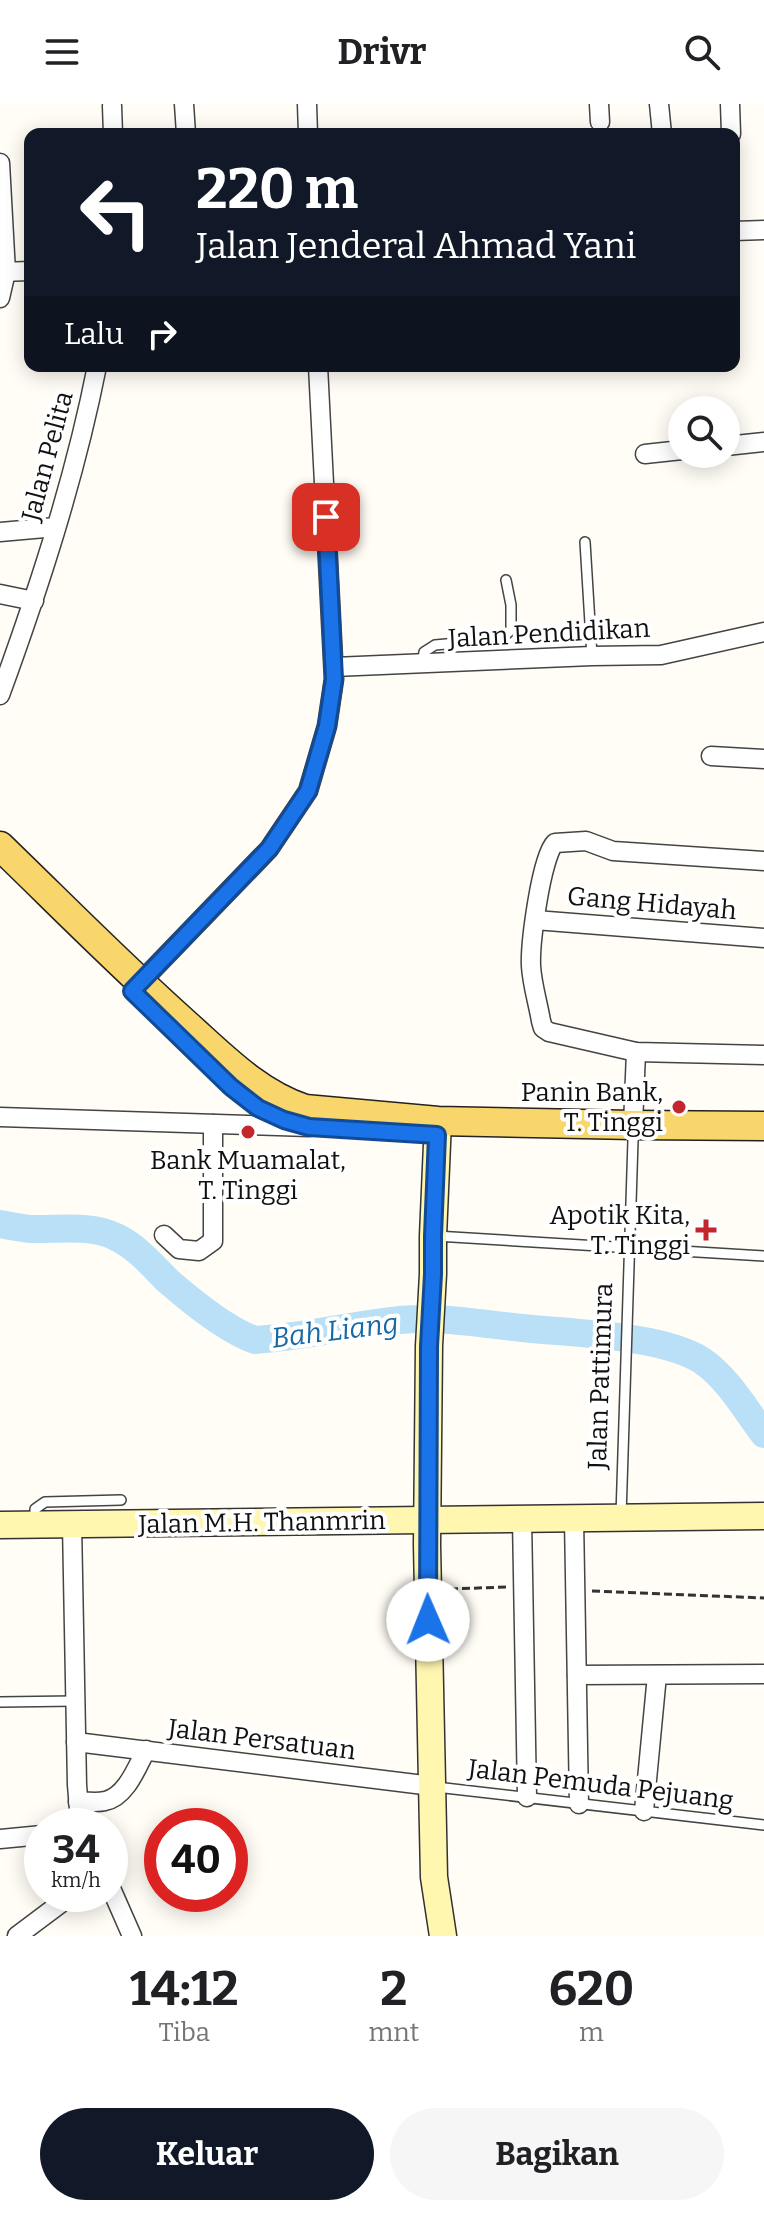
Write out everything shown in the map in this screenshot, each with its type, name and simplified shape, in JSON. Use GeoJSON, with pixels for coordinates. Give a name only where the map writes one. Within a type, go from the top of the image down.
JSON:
{"type":"FeatureCollection","features":[{"type":"Feature","properties":{"kind":"main road"},"geometry":{"type":"LineString","coordinates":[[0,846],[231,1087],[258,1108],[284,1120],[309,1127],[633,1133],[764,1144]]}},
{"type":"Feature","properties":{"kind":"main road"},"geometry":{"type":"LineString","coordinates":[[0,864],[136,987],[263,1090],[305,1109],[437,1128]]}},
{"type":"Feature","properties":{"kind":"main road"},"geometry":{"type":"LineString","coordinates":[[633,1133],[764,1126]]}},
{"type":"Feature","properties":{"kind":"street"},"geometry":{"type":"LineString","coordinates":[[184,104],[186,128]]}},
{"type":"Feature","properties":{"kind":"street"},"geometry":{"type":"LineString","coordinates":[[307,104],[308,128]]}},
{"type":"Feature","properties":{"kind":"street"},"geometry":{"type":"LineString","coordinates":[[659,104],[661,128]]}},
{"type":"Feature","properties":{"kind":"street"},"geometry":{"type":"LineString","coordinates":[[730,104],[731,128]]}},
{"type":"Feature","properties":{"kind":"street"},"geometry":{"type":"LineString","coordinates":[[112,106],[113,128]]}},
{"type":"Feature","properties":{"kind":"street"},"geometry":{"type":"LineString","coordinates":[[0,163],[3,272],[0,298]]}},
{"type":"Feature","properties":{"kind":"street"},"geometry":{"type":"LineString","coordinates":[[740,231],[764,230]]}},
{"type":"Feature","properties":{"kind":"street"},"geometry":{"type":"LineString","coordinates":[[3,272],[24,271]]}},
{"type":"Feature","properties":{"kind":"street","name":"Jalan Pelita"},"geometry":{"type":"LineString","coordinates":[[0,695],[34,601],[56,527],[85,427],[96,372]]}},
{"type":"Feature","properties":{"kind":"street"},"geometry":{"type":"LineString","coordinates":[[136,987],[269,849],[308,791],[327,726],[334,679],[318,372]]}},
{"type":"Feature","properties":{"kind":"street"},"geometry":{"type":"LineString","coordinates":[[740,445],[764,442]]}},
{"type":"Feature","properties":{"kind":"street"},"geometry":{"type":"LineString","coordinates":[[645,454],[668,452]]}},
{"type":"Feature","properties":{"kind":"street"},"geometry":{"type":"LineString","coordinates":[[0,532],[56,527]]}},
{"type":"Feature","properties":{"kind":"street"},"geometry":{"type":"LineString","coordinates":[[0,594],[34,601]]}},
{"type":"Feature","properties":{"kind":"street","name":"Jalan Pendidikan"},"geometry":{"type":"LineString","coordinates":[[334,667],[661,655],[764,632]]}},
{"type":"Feature","properties":{"kind":"street"},"geometry":{"type":"LineString","coordinates":[[711,756],[764,759]]}},
{"type":"Feature","properties":{"kind":"street"},"geometry":{"type":"LineString","coordinates":[[764,861],[613,851],[586,841],[555,843],[546,860],[530,963],[543,1028],[549,1032],[636,1052],[764,1055]]}},
{"type":"Feature","properties":{"kind":"street","name":"Gang Hidayah"},"geometry":{"type":"LineString","coordinates":[[535,920],[764,938]]}},
{"type":"Feature","properties":{"kind":"street","name":"Jalan Pattimura"},"geometry":{"type":"LineString","coordinates":[[633,1133],[636,1052]]}},
{"type":"Feature","properties":{"kind":"street"},"geometry":{"type":"LineString","coordinates":[[0,1117],[309,1127]]}},
{"type":"Feature","properties":{"kind":"street"},"geometry":{"type":"LineString","coordinates":[[164,1235],[179,1249],[199,1251],[213,1241],[213,1124]]}},
{"type":"Feature","properties":{"kind":"street"},"geometry":{"type":"LineString","coordinates":[[437,1128],[429,1346],[428,1590],[434,1877],[443,1936]]}},
{"type":"Feature","properties":{"kind":"street","name":"Jalan M.H. Thanmrin"},"geometry":{"type":"LineString","coordinates":[[0,1525],[764,1516]]}},
{"type":"Feature","properties":{"kind":"street"},"geometry":{"type":"LineString","coordinates":[[522,1519],[527,1797]]}},
{"type":"Feature","properties":{"kind":"street"},"geometry":{"type":"LineString","coordinates":[[574,1519],[579,1804]]}},
{"type":"Feature","properties":{"kind":"street"},"geometry":{"type":"LineString","coordinates":[[72,1524],[75,1701],[81,1743],[81,1808]]}},
{"type":"Feature","properties":{"kind":"street"},"geometry":{"type":"LineString","coordinates":[[577,1675],[764,1674]]}},
{"type":"Feature","properties":{"kind":"street"},"geometry":{"type":"LineString","coordinates":[[644,1811],[657,1675]]}},
{"type":"Feature","properties":{"kind":"street","name":"Jalan Persatuan"},"geometry":{"type":"LineString","coordinates":[[81,1743],[432,1786]]}},
{"type":"Feature","properties":{"kind":"street"},"geometry":{"type":"LineString","coordinates":[[94,1808],[116,1797],[146,1750]]}},
{"type":"Feature","properties":{"kind":"street"},"geometry":{"type":"LineString","coordinates":[[0,1839],[24,1837]]}},
{"type":"Feature","properties":{"kind":"street"},"geometry":{"type":"LineString","coordinates":[[17,1936],[49,1912]]}},
{"type":"Feature","properties":{"kind":"street"},"geometry":{"type":"LineString","coordinates":[[121,1912],[132,1936]]}},
{"type":"Feature","properties":{"kind":"lane"},"geometry":{"type":"LineString","coordinates":[[585,542],[592,656]]}},
{"type":"Feature","properties":{"kind":"lane"},"geometry":{"type":"LineString","coordinates":[[422,665],[424,652],[435,645],[501,639],[511,630],[511,605],[506,580]]}},
{"type":"Feature","properties":{"kind":"lane","name":"Jalan Pattimura"},"geometry":{"type":"LineString","coordinates":[[621,1518],[633,1133]]}},
{"type":"Feature","properties":{"kind":"lane"},"geometry":{"type":"LineString","coordinates":[[433,1236],[764,1256]]}},
{"type":"Feature","properties":{"kind":"lane"},"geometry":{"type":"LineString","coordinates":[[35,1525],[35,1509],[45,1502],[121,1500]]}},
{"type":"Feature","properties":{"kind":"lane"},"geometry":{"type":"LineString","coordinates":[[0,1702],[75,1701]]}},
{"type":"Feature","properties":{"kind":"lane","name":"Jalan Pemuda Pejuang"},"geometry":{"type":"LineString","coordinates":[[432,1786],[764,1825]]}},
{"type":"Feature","properties":{"kind":"path"},"geometry":{"type":"LineString","coordinates":[[428,1590],[506,1587]]}},
{"type":"Feature","properties":{"kind":"path"},"geometry":{"type":"LineString","coordinates":[[574,1590],[764,1598]]}},
{"type":"Feature","properties":{"kind":"waterway","name":"Bah Liang"},"geometry":{"type":"LineString","coordinates":[[0,1224],[31,1229],[96,1230],[116,1237],[137,1251],[209,1314],[255,1340],[382,1322],[430,1319],[614,1336],[663,1345],[684,1352],[710,1367],[735,1394],[764,1434]]}},
{"type":"Feature","properties":{"kind":"place","name":"Panin Bank, T. Tinggi"},"geometry":{"type":"Point","coordinates":[679,1107]}},
{"type":"Feature","properties":{"kind":"place","name":"Bank Muamalat, T. Tinggi"},"geometry":{"type":"Point","coordinates":[248,1132]}},
{"type":"Feature","properties":{"kind":"place","name":"Apotik Kita, T. Tinggi"},"geometry":{"type":"Point","coordinates":[706,1230]}},
{"type":"Feature","properties":{"kind":"route"},"geometry":{"type":"LineString","coordinates":[[326,517],[334,679],[327,726],[308,791],[269,849],[132,991],[231,1087],[258,1108],[309,1127],[437,1135],[429,1346],[428,1620]]}}]}
